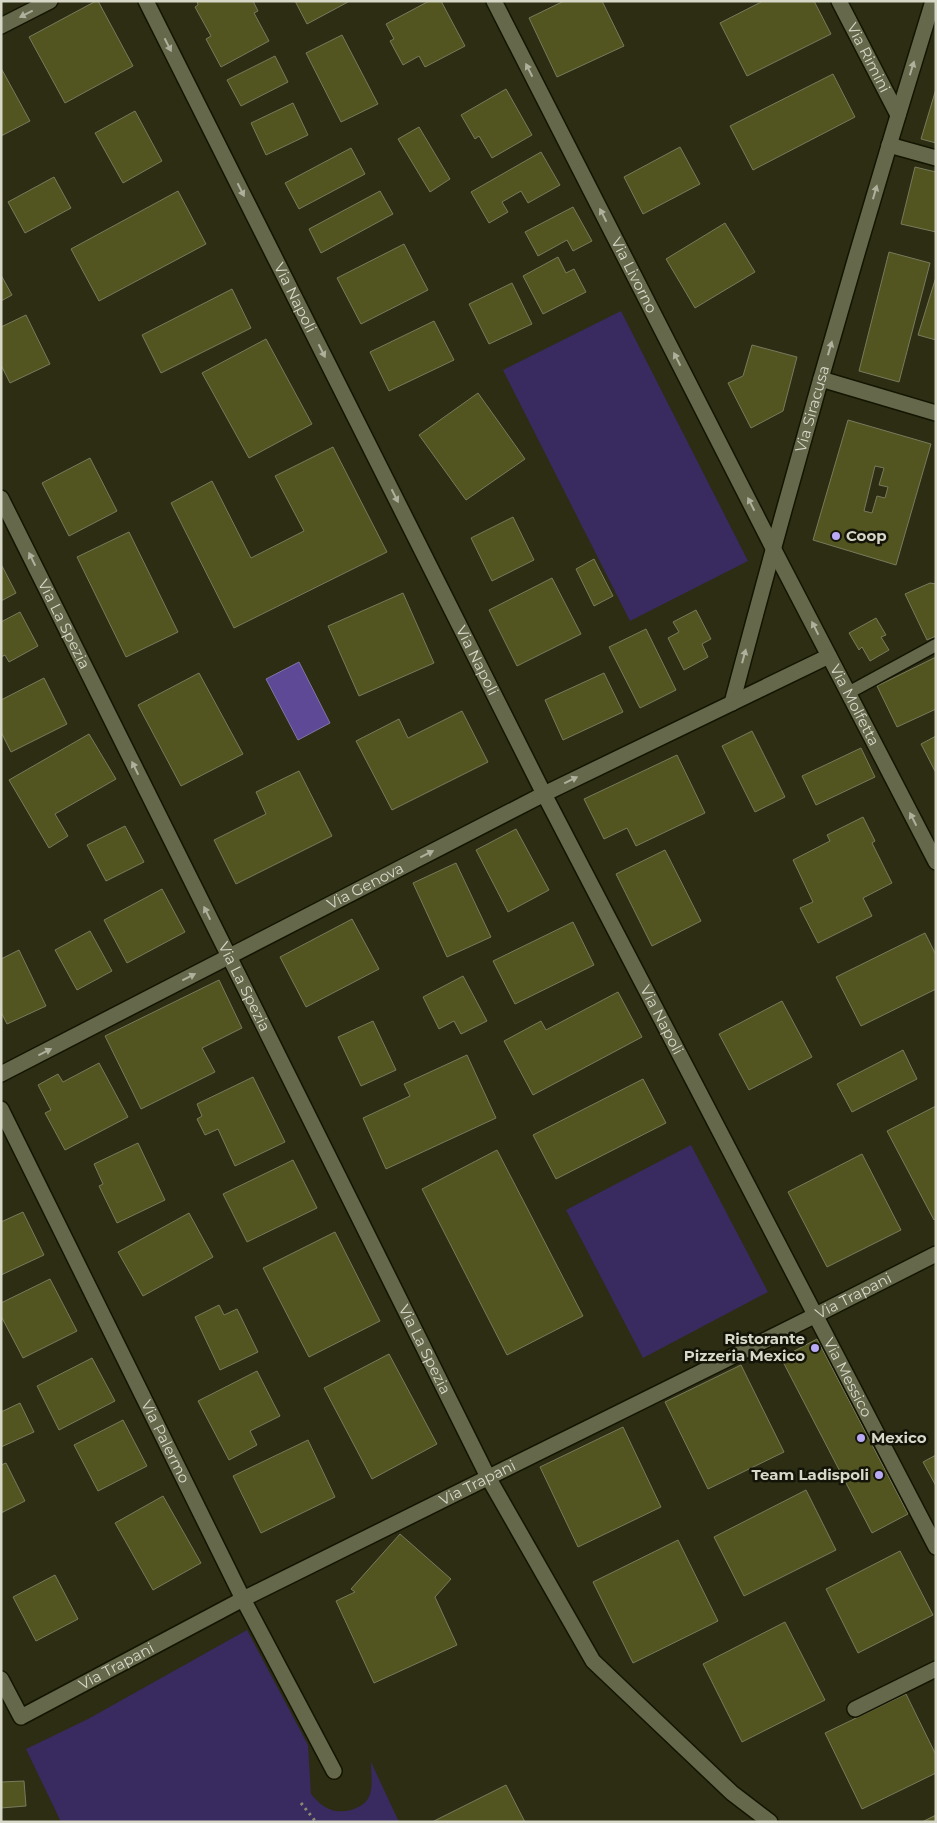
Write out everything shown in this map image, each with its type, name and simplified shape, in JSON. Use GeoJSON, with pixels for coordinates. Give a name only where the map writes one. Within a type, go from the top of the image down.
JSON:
{"type":"FeatureCollection","features":[{"type":"Feature","properties":{"kind":"street"},"geometry":{"type":"LineString","coordinates":[[1,26],[50,1]]}},
{"type":"Feature","properties":{"kind":"street","name":"Via Napoli"},"geometry":{"type":"LineString","coordinates":[[146,1],[544,794],[816,1315]]}},
{"type":"Feature","properties":{"kind":"street","name":"Via Livorno"},"geometry":{"type":"LineString","coordinates":[[494,1],[773,548]]}},
{"type":"Feature","properties":{"kind":"street","name":"Via Rimini"},"geometry":{"type":"LineString","coordinates":[[839,1],[898,115]]}},
{"type":"Feature","properties":{"kind":"street","name":"Via Siracusa"},"geometry":{"type":"LineString","coordinates":[[732,703],[773,548],[821,379],[933,1]]}},
{"type":"Feature","properties":{"kind":"street"},"geometry":{"type":"LineString","coordinates":[[889,145],[936,158]]}},
{"type":"Feature","properties":{"kind":"street"},"geometry":{"type":"LineString","coordinates":[[821,379],[936,413]]}},
{"type":"Feature","properties":{"kind":"street","name":"Via La Spezia"},"geometry":{"type":"LineString","coordinates":[[1,498],[488,1477],[593,1660],[732,1793],[770,1822]]}},
{"type":"Feature","properties":{"kind":"street","name":"Via Molfetta"},"geometry":{"type":"LineString","coordinates":[[773,548],[936,862]]}},
{"type":"Feature","properties":{"kind":"street","name":"Via Genova"},"geometry":{"type":"LineString","coordinates":[[1,1074],[544,794],[829,656]]}},
{"type":"Feature","properties":{"kind":"street","name":"Via Palermo"},"geometry":{"type":"LineString","coordinates":[[1,1109],[243,1599],[334,1771]]}},
{"type":"Feature","properties":{"kind":"street","name":"Via Trapani"},"geometry":{"type":"LineString","coordinates":[[1,1679],[21,1718],[243,1599],[936,1254]]}},
{"type":"Feature","properties":{"kind":"street","name":"Via Messico"},"geometry":{"type":"LineString","coordinates":[[816,1315],[936,1547]]}},
{"type":"Feature","properties":{"kind":"street"},"geometry":{"type":"LineString","coordinates":[[855,1709],[936,1669]]}},
{"type":"Feature","properties":{"kind":"lane"},"geometry":{"type":"LineString","coordinates":[[848,693],[936,645]]}},
{"type":"Feature","properties":{"kind":"path"},"geometry":{"type":"LineString","coordinates":[[301,1804],[316,1822]]}},
{"type":"Feature","properties":{"kind":"shaded area"},"geometry":{"type":"Polygon","coordinates":[[[621,311],[748,561],[630,621],[503,370],[621,311]]]}},
{"type":"Feature","properties":{"kind":"shaded area"},"geometry":{"type":"Polygon","coordinates":[[[299,662],[330,723],[298,740],[266,679],[299,662]]]}},
{"type":"Feature","properties":{"kind":"shaded area"},"geometry":{"type":"Polygon","coordinates":[[[691,1145],[768,1292],[643,1358],[566,1210],[691,1145]]]}},
{"type":"Feature","properties":{"kind":"shaded area"},"geometry":{"type":"Polygon","coordinates":[[[247,1630],[308,1745],[311,1794],[317,1801],[334,1811],[347,1811],[359,1807],[364,1804],[370,1794],[372,1783],[371,1762],[399,1822],[61,1822],[26,1749],[88,1719],[247,1630]]]}},
{"type":"Feature","properties":{"kind":"building"},"geometry":{"type":"Polygon","coordinates":[[[98,1],[133,66],[65,103],[29,37],[98,1]]]}},
{"type":"Feature","properties":{"kind":"building"},"geometry":{"type":"Polygon","coordinates":[[[197,1],[253,1],[258,11],[254,13],[269,41],[221,67],[206,39],[211,36],[195,7],[198,5],[197,1]]]}},
{"type":"Feature","properties":{"kind":"building"},"geometry":{"type":"Polygon","coordinates":[[[295,1],[348,1],[348,2],[307,24],[295,1]]]}},
{"type":"Feature","properties":{"kind":"building"},"geometry":{"type":"Polygon","coordinates":[[[429,1],[441,1],[465,46],[425,67],[419,56],[403,65],[390,41],[394,39],[386,24],[429,1]]]}},
{"type":"Feature","properties":{"kind":"building"},"geometry":{"type":"Polygon","coordinates":[[[564,1],[602,1],[624,46],[557,77],[529,18],[564,1]]]}},
{"type":"Feature","properties":{"kind":"building"},"geometry":{"type":"Polygon","coordinates":[[[763,1],[814,1],[831,34],[747,76],[720,23],[763,1]]]}},
{"type":"Feature","properties":{"kind":"building"},"geometry":{"type":"Polygon","coordinates":[[[342,35],[378,104],[341,122],[306,53],[342,35]]]}},
{"type":"Feature","properties":{"kind":"building"},"geometry":{"type":"Polygon","coordinates":[[[275,56],[288,82],[241,106],[227,80],[275,56]]]}},
{"type":"Feature","properties":{"kind":"building"},"geometry":{"type":"Polygon","coordinates":[[[1,68],[30,121],[1,136],[1,68]]]}},
{"type":"Feature","properties":{"kind":"building"},"geometry":{"type":"Polygon","coordinates":[[[833,74],[855,117],[753,170],[730,126],[833,74]]]}},
{"type":"Feature","properties":{"kind":"building"},"geometry":{"type":"Polygon","coordinates":[[[506,89],[532,135],[492,158],[479,136],[475,139],[461,115],[506,89]]]}},
{"type":"Feature","properties":{"kind":"building"},"geometry":{"type":"Polygon","coordinates":[[[936,89],[936,143],[921,139],[936,89]]]}},
{"type":"Feature","properties":{"kind":"building"},"geometry":{"type":"Polygon","coordinates":[[[293,103],[308,135],[266,155],[251,123],[293,103]]]}},
{"type":"Feature","properties":{"kind":"building"},"geometry":{"type":"Polygon","coordinates":[[[135,111],[162,161],[123,183],[95,133],[135,111]]]}},
{"type":"Feature","properties":{"kind":"building"},"geometry":{"type":"Polygon","coordinates":[[[419,127],[450,179],[430,192],[398,139],[419,127]]]}},
{"type":"Feature","properties":{"kind":"building"},"geometry":{"type":"Polygon","coordinates":[[[680,147],[700,184],[643,214],[624,177],[680,147]]]}},
{"type":"Feature","properties":{"kind":"building"},"geometry":{"type":"Polygon","coordinates":[[[351,148],[365,174],[299,209],[285,183],[351,148]]]}},
{"type":"Feature","properties":{"kind":"building"},"geometry":{"type":"Polygon","coordinates":[[[541,152],[560,185],[528,203],[521,191],[502,202],[508,212],[489,223],[471,192],[541,152]]]}},
{"type":"Feature","properties":{"kind":"building"},"geometry":{"type":"Polygon","coordinates":[[[915,167],[936,172],[936,232],[901,224],[915,167]]]}},
{"type":"Feature","properties":{"kind":"building"},"geometry":{"type":"Polygon","coordinates":[[[54,177],[71,208],[25,233],[8,202],[54,177]]]}},
{"type":"Feature","properties":{"kind":"building"},"geometry":{"type":"Polygon","coordinates":[[[178,191],[206,244],[99,301],[71,249],[178,191]]]}},
{"type":"Feature","properties":{"kind":"building"},"geometry":{"type":"Polygon","coordinates":[[[380,191],[393,214],[321,253],[309,229],[380,191]]]}},
{"type":"Feature","properties":{"kind":"building"},"geometry":{"type":"Polygon","coordinates":[[[573,207],[592,241],[573,251],[567,240],[538,256],[525,232],[573,207]]]}},
{"type":"Feature","properties":{"kind":"building"},"geometry":{"type":"Polygon","coordinates":[[[725,223],[755,272],[695,308],[666,259],[725,223]]]}},
{"type":"Feature","properties":{"kind":"building"},"geometry":{"type":"Polygon","coordinates":[[[404,244],[428,290],[361,324],[337,278],[404,244]]]}},
{"type":"Feature","properties":{"kind":"building"},"geometry":{"type":"Polygon","coordinates":[[[889,252],[930,263],[899,382],[859,371],[889,252]]]}},
{"type":"Feature","properties":{"kind":"building"},"geometry":{"type":"Polygon","coordinates":[[[558,257],[566,273],[574,269],[586,292],[543,314],[523,276],[558,257]]]}},
{"type":"Feature","properties":{"kind":"building"},"geometry":{"type":"Polygon","coordinates":[[[1,275],[12,295],[1,301],[1,275]]]}},
{"type":"Feature","properties":{"kind":"building"},"geometry":{"type":"Polygon","coordinates":[[[936,277],[936,340],[918,335],[936,277]]]}},
{"type":"Feature","properties":{"kind":"building"},"geometry":{"type":"Polygon","coordinates":[[[512,283],[532,324],[489,344],[469,304],[512,283]]]}},
{"type":"Feature","properties":{"kind":"building"},"geometry":{"type":"Polygon","coordinates":[[[232,289],[251,328],[161,373],[142,335],[232,289]]]}},
{"type":"Feature","properties":{"kind":"building"},"geometry":{"type":"Polygon","coordinates":[[[26,315],[50,364],[10,383],[1,365],[1,327],[26,315]]]}},
{"type":"Feature","properties":{"kind":"building"},"geometry":{"type":"Polygon","coordinates":[[[434,321],[454,360],[389,391],[370,352],[434,321]]]}},
{"type":"Feature","properties":{"kind":"building"},"geometry":{"type":"Polygon","coordinates":[[[266,339],[312,424],[249,458],[202,373],[266,339]]]}},
{"type":"Feature","properties":{"kind":"building"},"geometry":{"type":"Polygon","coordinates":[[[752,345],[797,357],[783,411],[751,428],[728,383],[743,376],[752,345]]]}},
{"type":"Feature","properties":{"kind":"building"},"geometry":{"type":"Polygon","coordinates":[[[478,393],[525,459],[466,500],[419,435],[478,393]]]}},
{"type":"Feature","properties":{"kind":"building"},"geometry":{"type":"Polygon","coordinates":[[[848,420],[931,444],[896,565],[813,540],[848,420]],[[875,466],[864,511],[872,513],[877,496],[885,498],[888,487],[879,485],[884,468],[875,466]]]}},
{"type":"Feature","properties":{"kind":"building"},"geometry":{"type":"Polygon","coordinates":[[[333,447],[387,552],[234,628],[171,503],[212,481],[251,558],[304,531],[275,476],[333,447]]]}},
{"type":"Feature","properties":{"kind":"building"},"geometry":{"type":"Polygon","coordinates":[[[90,458],[117,511],[69,536],[42,483],[90,458]]]}},
{"type":"Feature","properties":{"kind":"building"},"geometry":{"type":"Polygon","coordinates":[[[513,517],[534,560],[492,581],[471,538],[513,517]]]}},
{"type":"Feature","properties":{"kind":"building"},"geometry":{"type":"Polygon","coordinates":[[[129,532],[178,632],[126,657],[77,557],[129,532]]]}},
{"type":"Feature","properties":{"kind":"building"},"geometry":{"type":"Polygon","coordinates":[[[594,559],[613,596],[594,606],[576,569],[594,559]]]}},
{"type":"Feature","properties":{"kind":"building"},"geometry":{"type":"Polygon","coordinates":[[[1,564],[16,593],[1,601],[1,564]]]}},
{"type":"Feature","properties":{"kind":"building"},"geometry":{"type":"Polygon","coordinates":[[[552,578],[581,634],[517,666],[489,610],[552,578]]]}},
{"type":"Feature","properties":{"kind":"building"},"geometry":{"type":"Polygon","coordinates":[[[930,583],[936,584],[936,636],[927,640],[905,594],[930,583]]]}},
{"type":"Feature","properties":{"kind":"building"},"geometry":{"type":"Polygon","coordinates":[[[403,593],[434,663],[359,696],[328,626],[403,593]]]}},
{"type":"Feature","properties":{"kind":"building"},"geometry":{"type":"Polygon","coordinates":[[[696,610],[711,639],[702,644],[708,657],[684,670],[668,638],[679,632],[673,622],[696,610]]]}},
{"type":"Feature","properties":{"kind":"building"},"geometry":{"type":"Polygon","coordinates":[[[20,612],[38,646],[9,662],[5,655],[1,657],[1,622],[20,612]]]}},
{"type":"Feature","properties":{"kind":"building"},"geometry":{"type":"Polygon","coordinates":[[[876,618],[886,635],[881,637],[889,650],[870,661],[862,647],[859,650],[849,633],[876,618]]]}},
{"type":"Feature","properties":{"kind":"building"},"geometry":{"type":"Polygon","coordinates":[[[646,629],[676,690],[640,708],[609,647],[646,629]]]}},
{"type":"Feature","properties":{"kind":"building"},"geometry":{"type":"Polygon","coordinates":[[[936,657],[936,709],[897,727],[877,686],[936,657]]]}},
{"type":"Feature","properties":{"kind":"building"},"geometry":{"type":"Polygon","coordinates":[[[199,673],[243,754],[181,786],[138,705],[199,673]]]}},
{"type":"Feature","properties":{"kind":"building"},"geometry":{"type":"Polygon","coordinates":[[[604,673],[623,712],[563,740],[545,700],[604,673]]]}},
{"type":"Feature","properties":{"kind":"building"},"geometry":{"type":"Polygon","coordinates":[[[44,678],[67,724],[11,752],[1,732],[1,700],[44,678]]]}},
{"type":"Feature","properties":{"kind":"building"},"geometry":{"type":"Polygon","coordinates":[[[462,711],[488,762],[392,810],[356,741],[399,719],[408,738],[462,711]]]}},
{"type":"Feature","properties":{"kind":"building"},"geometry":{"type":"Polygon","coordinates":[[[752,731],[785,797],[755,812],[722,746],[752,731]]]}},
{"type":"Feature","properties":{"kind":"building"},"geometry":{"type":"Polygon","coordinates":[[[89,734],[116,779],[55,814],[68,836],[49,848],[9,780],[89,734]]]}},
{"type":"Feature","properties":{"kind":"building"},"geometry":{"type":"Polygon","coordinates":[[[936,736],[936,773],[921,744],[936,736]]]}},
{"type":"Feature","properties":{"kind":"building"},"geometry":{"type":"Polygon","coordinates":[[[861,748],[875,777],[816,805],[802,776],[861,748]]]}},
{"type":"Feature","properties":{"kind":"building"},"geometry":{"type":"Polygon","coordinates":[[[677,755],[705,813],[636,846],[627,828],[604,839],[584,799],[677,755]]]}},
{"type":"Feature","properties":{"kind":"building"},"geometry":{"type":"Polygon","coordinates":[[[299,771],[332,836],[236,884],[214,840],[266,814],[256,792],[299,771]]]}},
{"type":"Feature","properties":{"kind":"building"},"geometry":{"type":"Polygon","coordinates":[[[863,817],[875,841],[872,843],[892,883],[863,898],[872,916],[818,943],[800,908],[813,902],[793,860],[830,841],[827,835],[863,817]]]}},
{"type":"Feature","properties":{"kind":"building"},"geometry":{"type":"Polygon","coordinates":[[[125,826],[144,862],[106,881],[87,845],[125,826]]]}},
{"type":"Feature","properties":{"kind":"building"},"geometry":{"type":"Polygon","coordinates":[[[516,829],[549,890],[508,912],[476,850],[516,829]]]}},
{"type":"Feature","properties":{"kind":"building"},"geometry":{"type":"Polygon","coordinates":[[[665,850],[701,921],[652,946],[616,874],[665,850]]]}},
{"type":"Feature","properties":{"kind":"building"},"geometry":{"type":"Polygon","coordinates":[[[456,863],[491,937],[447,957],[413,883],[456,863]]]}},
{"type":"Feature","properties":{"kind":"building"},"geometry":{"type":"Polygon","coordinates":[[[162,889],[185,932],[127,963],[104,920],[162,889]]]}},
{"type":"Feature","properties":{"kind":"building"},"geometry":{"type":"Polygon","coordinates":[[[352,919],[379,969],[306,1007],[280,957],[352,919]]]}},
{"type":"Feature","properties":{"kind":"building"},"geometry":{"type":"Polygon","coordinates":[[[573,922],[594,965],[515,1004],[493,961],[573,922]]]}},
{"type":"Feature","properties":{"kind":"building"},"geometry":{"type":"Polygon","coordinates":[[[90,931],[112,971],[77,990],[55,950],[90,931]]]}},
{"type":"Feature","properties":{"kind":"building"},"geometry":{"type":"Polygon","coordinates":[[[925,933],[936,955],[936,989],[861,1026],[836,977],[925,933]]]}},
{"type":"Feature","properties":{"kind":"building"},"geometry":{"type":"Polygon","coordinates":[[[19,950],[46,1006],[7,1024],[1,1012],[1,959],[19,950]]]}},
{"type":"Feature","properties":{"kind":"building"},"geometry":{"type":"Polygon","coordinates":[[[463,976],[487,1021],[461,1034],[454,1021],[439,1029],[423,997],[463,976]]]}},
{"type":"Feature","properties":{"kind":"building"},"geometry":{"type":"Polygon","coordinates":[[[219,980],[242,1028],[202,1048],[215,1072],[141,1109],[105,1036],[219,980]]]}},
{"type":"Feature","properties":{"kind":"building"},"geometry":{"type":"Polygon","coordinates":[[[618,992],[642,1037],[533,1095],[504,1041],[541,1021],[546,1030],[618,992]]]}},
{"type":"Feature","properties":{"kind":"building"},"geometry":{"type":"Polygon","coordinates":[[[782,1001],[812,1057],[749,1090],[719,1034],[782,1001]]]}},
{"type":"Feature","properties":{"kind":"building"},"geometry":{"type":"Polygon","coordinates":[[[373,1021],[396,1070],[361,1086],[338,1037],[373,1021]]]}},
{"type":"Feature","properties":{"kind":"building"},"geometry":{"type":"Polygon","coordinates":[[[903,1050],[917,1079],[852,1112],[837,1084],[903,1050]]]}},
{"type":"Feature","properties":{"kind":"building"},"geometry":{"type":"Polygon","coordinates":[[[467,1055],[496,1118],[386,1169],[363,1118],[410,1096],[404,1084],[467,1055]]]}},
{"type":"Feature","properties":{"kind":"building"},"geometry":{"type":"Polygon","coordinates":[[[99,1063],[128,1117],[65,1150],[45,1113],[51,1110],[38,1085],[58,1074],[63,1082],[99,1063]]]}},
{"type":"Feature","properties":{"kind":"building"},"geometry":{"type":"Polygon","coordinates":[[[253,1077],[285,1142],[235,1166],[218,1129],[205,1135],[197,1119],[202,1116],[197,1104],[253,1077]]]}},
{"type":"Feature","properties":{"kind":"building"},"geometry":{"type":"Polygon","coordinates":[[[643,1079],[666,1123],[556,1179],[533,1135],[643,1079]]]}},
{"type":"Feature","properties":{"kind":"building"},"geometry":{"type":"Polygon","coordinates":[[[936,1106],[936,1218],[934,1220],[887,1131],[936,1106]]]}},
{"type":"Feature","properties":{"kind":"building"},"geometry":{"type":"Polygon","coordinates":[[[138,1143],[165,1200],[117,1223],[99,1186],[103,1184],[94,1164],[138,1143]]]}},
{"type":"Feature","properties":{"kind":"building"},"geometry":{"type":"Polygon","coordinates":[[[497,1150],[583,1316],[507,1355],[422,1189],[497,1150]]]}},
{"type":"Feature","properties":{"kind":"building"},"geometry":{"type":"Polygon","coordinates":[[[862,1154],[901,1230],[827,1267],[788,1192],[862,1154]]]}},
{"type":"Feature","properties":{"kind":"building"},"geometry":{"type":"Polygon","coordinates":[[[293,1160],[317,1208],[247,1242],[223,1194],[293,1160]]]}},
{"type":"Feature","properties":{"kind":"building"},"geometry":{"type":"Polygon","coordinates":[[[23,1212],[44,1255],[1,1275],[1,1222],[23,1212]]]}},
{"type":"Feature","properties":{"kind":"building"},"geometry":{"type":"Polygon","coordinates":[[[189,1213],[213,1257],[143,1296],[118,1252],[189,1213]]]}},
{"type":"Feature","properties":{"kind":"building"},"geometry":{"type":"Polygon","coordinates":[[[335,1232],[380,1321],[309,1357],[263,1268],[335,1232]]]}},
{"type":"Feature","properties":{"kind":"building"},"geometry":{"type":"Polygon","coordinates":[[[50,1279],[77,1331],[23,1358],[1,1316],[1,1303],[50,1279]]]}},
{"type":"Feature","properties":{"kind":"building"},"geometry":{"type":"Polygon","coordinates":[[[219,1305],[224,1315],[237,1309],[258,1352],[220,1370],[195,1317],[219,1305]]]}},
{"type":"Feature","properties":{"kind":"building"},"geometry":{"type":"Polygon","coordinates":[[[817,1339],[908,1514],[872,1533],[781,1358],[817,1339]]]}},
{"type":"Feature","properties":{"kind":"building"},"geometry":{"type":"Polygon","coordinates":[[[389,1354],[437,1444],[372,1479],[324,1388],[389,1354]]]}},
{"type":"Feature","properties":{"kind":"building"},"geometry":{"type":"Polygon","coordinates":[[[92,1358],[115,1401],[59,1430],[37,1386],[92,1358]]]}},
{"type":"Feature","properties":{"kind":"building"},"geometry":{"type":"Polygon","coordinates":[[[741,1365],[784,1452],[708,1489],[665,1402],[741,1365]]]}},
{"type":"Feature","properties":{"kind":"building"},"geometry":{"type":"Polygon","coordinates":[[[257,1371],[280,1416],[250,1431],[257,1445],[229,1460],[198,1401],[257,1371]]]}},
{"type":"Feature","properties":{"kind":"building"},"geometry":{"type":"Polygon","coordinates":[[[20,1403],[34,1432],[1,1447],[1,1412],[20,1403]]]}},
{"type":"Feature","properties":{"kind":"building"},"geometry":{"type":"Polygon","coordinates":[[[123,1420],[147,1466],[98,1491],[74,1445],[123,1420]]]}},
{"type":"Feature","properties":{"kind":"building"},"geometry":{"type":"Polygon","coordinates":[[[623,1427],[661,1507],[578,1547],[540,1467],[623,1427]]]}},
{"type":"Feature","properties":{"kind":"building"},"geometry":{"type":"Polygon","coordinates":[[[308,1440],[335,1497],[261,1533],[233,1476],[308,1440]]]}},
{"type":"Feature","properties":{"kind":"building"},"geometry":{"type":"Polygon","coordinates":[[[936,1455],[936,1486],[923,1462],[936,1455]]]}},
{"type":"Feature","properties":{"kind":"building"},"geometry":{"type":"Polygon","coordinates":[[[6,1463],[25,1501],[1,1513],[1,1465],[6,1463]]]}},
{"type":"Feature","properties":{"kind":"building"},"geometry":{"type":"Polygon","coordinates":[[[806,1490],[836,1550],[744,1596],[714,1537],[806,1490]]]}},
{"type":"Feature","properties":{"kind":"building"},"geometry":{"type":"Polygon","coordinates":[[[163,1496],[201,1563],[153,1590],[115,1523],[163,1496]]]}},
{"type":"Feature","properties":{"kind":"building"},"geometry":{"type":"Polygon","coordinates":[[[400,1534],[451,1579],[435,1597],[457,1645],[374,1683],[336,1601],[355,1592],[351,1589],[400,1534]]]}},
{"type":"Feature","properties":{"kind":"building"},"geometry":{"type":"Polygon","coordinates":[[[678,1540],[718,1621],[633,1663],[593,1582],[678,1540]]]}},
{"type":"Feature","properties":{"kind":"building"},"geometry":{"type":"Polygon","coordinates":[[[900,1551],[933,1615],[858,1653],[826,1589],[900,1551]]]}},
{"type":"Feature","properties":{"kind":"building"},"geometry":{"type":"Polygon","coordinates":[[[55,1575],[78,1619],[36,1641],[13,1597],[55,1575]]]}},
{"type":"Feature","properties":{"kind":"building"},"geometry":{"type":"Polygon","coordinates":[[[785,1622],[825,1700],[742,1742],[703,1664],[785,1622]]]}},
{"type":"Feature","properties":{"kind":"building"},"geometry":{"type":"Polygon","coordinates":[[[906,1694],[936,1755],[936,1773],[862,1809],[825,1733],[906,1694]]]}},
{"type":"Feature","properties":{"kind":"building"},"geometry":{"type":"Polygon","coordinates":[[[24,1781],[26,1806],[1,1808],[1,1782],[24,1781]]]}},
{"type":"Feature","properties":{"kind":"building"},"geometry":{"type":"Polygon","coordinates":[[[506,1785],[525,1822],[432,1822],[506,1785]]]}},
{"type":"Feature","properties":{"kind":"building"},"geometry":{"type":"Polygon","coordinates":[[[936,1815],[936,1822],[922,1822],[936,1815]]]}},
{"type":"Feature","properties":{"kind":"place","name":"Coop"},"geometry":{"type":"Point","coordinates":[836,536]}},
{"type":"Feature","properties":{"kind":"place","name":"Ristorante Pizzeria Mexico"},"geometry":{"type":"Point","coordinates":[815,1348]}},
{"type":"Feature","properties":{"kind":"place","name":"Mexico"},"geometry":{"type":"Point","coordinates":[861,1438]}},
{"type":"Feature","properties":{"kind":"place","name":"Team Ladispoli"},"geometry":{"type":"Point","coordinates":[879,1475]}}]}
